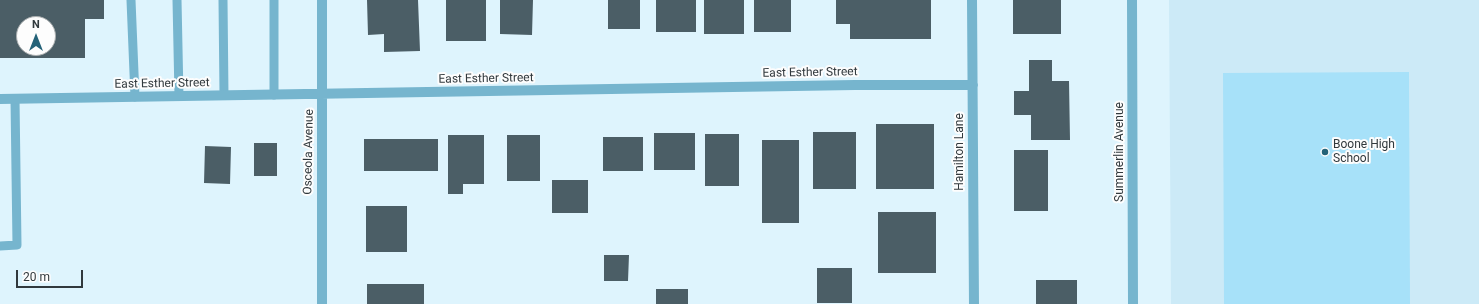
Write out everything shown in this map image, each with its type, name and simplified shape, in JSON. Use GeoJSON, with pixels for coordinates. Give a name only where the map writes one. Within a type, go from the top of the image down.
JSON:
{"type":"FeatureCollection","features":[{"type":"Feature","properties":{"kind":"street","name":"Osceola Avenue"},"geometry":{"type":"LineString","coordinates":[[322,0],[322,304]]}},
{"type":"Feature","properties":{"kind":"street","name":"Hamilton Lane"},"geometry":{"type":"LineString","coordinates":[[972,0],[974,304]]}},
{"type":"Feature","properties":{"kind":"street","name":"Summerlin Avenue"},"geometry":{"type":"LineString","coordinates":[[1132,0],[1133,304]]}},
{"type":"Feature","properties":{"kind":"street","name":"East Esther Street"},"geometry":{"type":"LineString","coordinates":[[0,99],[847,85],[973,85]]}},
{"type":"Feature","properties":{"kind":"lane"},"geometry":{"type":"LineString","coordinates":[[131,0],[135,97]]}},
{"type":"Feature","properties":{"kind":"lane"},"geometry":{"type":"LineString","coordinates":[[177,0],[179,96]]}},
{"type":"Feature","properties":{"kind":"lane"},"geometry":{"type":"LineString","coordinates":[[223,0],[224,95]]}},
{"type":"Feature","properties":{"kind":"lane"},"geometry":{"type":"LineString","coordinates":[[274,0],[274,95]]}},
{"type":"Feature","properties":{"kind":"lane"},"geometry":{"type":"LineString","coordinates":[[0,246],[17,245],[15,99]]}},
{"type":"Feature","properties":{"kind":"shaded area","name":"Boone High School"},"geometry":{"type":"Polygon","coordinates":[[[1169,0],[1479,0],[1479,304],[1171,304],[1169,0]]]}},
{"type":"Feature","properties":{"kind":"shaded area"},"geometry":{"type":"Polygon","coordinates":[[[1409,72],[1410,304],[1224,304],[1223,73],[1409,72]]]}},
{"type":"Feature","properties":{"kind":"building"},"geometry":{"type":"Polygon","coordinates":[[[0,0],[104,0],[104,19],[85,19],[85,58],[0,58],[0,0]]]}},
{"type":"Feature","properties":{"kind":"building"},"geometry":{"type":"Polygon","coordinates":[[[367,0],[418,0],[420,51],[384,52],[384,34],[368,35],[367,0]]]}},
{"type":"Feature","properties":{"kind":"building"},"geometry":{"type":"Polygon","coordinates":[[[446,0],[486,0],[486,41],[446,41],[446,0]]]}},
{"type":"Feature","properties":{"kind":"building"},"geometry":{"type":"Polygon","coordinates":[[[500,0],[533,0],[532,35],[500,34],[500,0]]]}},
{"type":"Feature","properties":{"kind":"building"},"geometry":{"type":"Polygon","coordinates":[[[608,0],[640,0],[640,29],[608,29],[608,0]]]}},
{"type":"Feature","properties":{"kind":"building"},"geometry":{"type":"Polygon","coordinates":[[[656,0],[696,0],[696,32],[656,32],[656,0]]]}},
{"type":"Feature","properties":{"kind":"building"},"geometry":{"type":"Polygon","coordinates":[[[704,0],[744,0],[744,34],[704,34],[704,0]]]}},
{"type":"Feature","properties":{"kind":"building"},"geometry":{"type":"Polygon","coordinates":[[[754,0],[791,0],[791,32],[754,32],[754,0]]]}},
{"type":"Feature","properties":{"kind":"building"},"geometry":{"type":"Polygon","coordinates":[[[836,0],[931,0],[931,39],[850,39],[850,24],[836,24],[836,0]]]}},
{"type":"Feature","properties":{"kind":"building"},"geometry":{"type":"Polygon","coordinates":[[[1013,0],[1061,0],[1061,34],[1013,34],[1013,0]]]}},
{"type":"Feature","properties":{"kind":"building"},"geometry":{"type":"Polygon","coordinates":[[[1029,60],[1052,60],[1052,81],[1069,81],[1070,140],[1031,140],[1031,115],[1014,115],[1014,91],[1029,91],[1029,60]]]}},
{"type":"Feature","properties":{"kind":"building"},"geometry":{"type":"Polygon","coordinates":[[[876,124],[934,124],[934,189],[876,189],[876,124]]]}},
{"type":"Feature","properties":{"kind":"building"},"geometry":{"type":"Polygon","coordinates":[[[813,132],[856,132],[856,189],[813,189],[813,132]]]}},
{"type":"Feature","properties":{"kind":"building"},"geometry":{"type":"Polygon","coordinates":[[[654,133],[695,133],[695,170],[654,170],[654,133]]]}},
{"type":"Feature","properties":{"kind":"building"},"geometry":{"type":"Polygon","coordinates":[[[705,134],[739,134],[739,186],[705,186],[705,134]]]}},
{"type":"Feature","properties":{"kind":"building"},"geometry":{"type":"Polygon","coordinates":[[[448,135],[484,135],[484,184],[463,184],[463,194],[448,194],[448,135]]]}},
{"type":"Feature","properties":{"kind":"building"},"geometry":{"type":"Polygon","coordinates":[[[507,135],[540,135],[540,181],[507,181],[507,135]]]}},
{"type":"Feature","properties":{"kind":"building"},"geometry":{"type":"Polygon","coordinates":[[[603,137],[643,137],[643,171],[603,171],[603,137]]]}},
{"type":"Feature","properties":{"kind":"building"},"geometry":{"type":"Polygon","coordinates":[[[364,139],[438,139],[438,171],[364,171],[364,139]]]}},
{"type":"Feature","properties":{"kind":"building"},"geometry":{"type":"Polygon","coordinates":[[[762,140],[799,140],[799,223],[762,223],[762,140]]]}},
{"type":"Feature","properties":{"kind":"building"},"geometry":{"type":"Polygon","coordinates":[[[254,143],[277,143],[277,176],[254,176],[254,143]]]}},
{"type":"Feature","properties":{"kind":"building"},"geometry":{"type":"Polygon","coordinates":[[[205,146],[231,147],[230,184],[204,183],[205,146]]]}},
{"type":"Feature","properties":{"kind":"building"},"geometry":{"type":"Polygon","coordinates":[[[1014,150],[1048,150],[1048,211],[1014,211],[1014,150]]]}},
{"type":"Feature","properties":{"kind":"building"},"geometry":{"type":"Polygon","coordinates":[[[552,180],[588,180],[588,213],[552,213],[552,180]]]}},
{"type":"Feature","properties":{"kind":"building"},"geometry":{"type":"Polygon","coordinates":[[[366,206],[407,206],[407,252],[366,252],[366,206]]]}},
{"type":"Feature","properties":{"kind":"building"},"geometry":{"type":"Polygon","coordinates":[[[878,212],[936,212],[936,273],[878,273],[878,212]]]}},
{"type":"Feature","properties":{"kind":"building"},"geometry":{"type":"Polygon","coordinates":[[[604,255],[629,255],[628,281],[604,281],[604,255]]]}},
{"type":"Feature","properties":{"kind":"building"},"geometry":{"type":"Polygon","coordinates":[[[817,268],[852,268],[852,303],[817,303],[817,268]]]}},
{"type":"Feature","properties":{"kind":"building"},"geometry":{"type":"Polygon","coordinates":[[[1036,280],[1077,280],[1077,304],[1036,304],[1036,280]]]}},
{"type":"Feature","properties":{"kind":"building"},"geometry":{"type":"Polygon","coordinates":[[[367,284],[424,284],[424,304],[367,304],[367,284]]]}},
{"type":"Feature","properties":{"kind":"building"},"geometry":{"type":"Polygon","coordinates":[[[656,289],[688,289],[688,304],[656,304],[656,289]]]}},
{"type":"Feature","properties":{"kind":"place","name":"Boone High School"},"geometry":{"type":"Point","coordinates":[1325,152]}}]}
